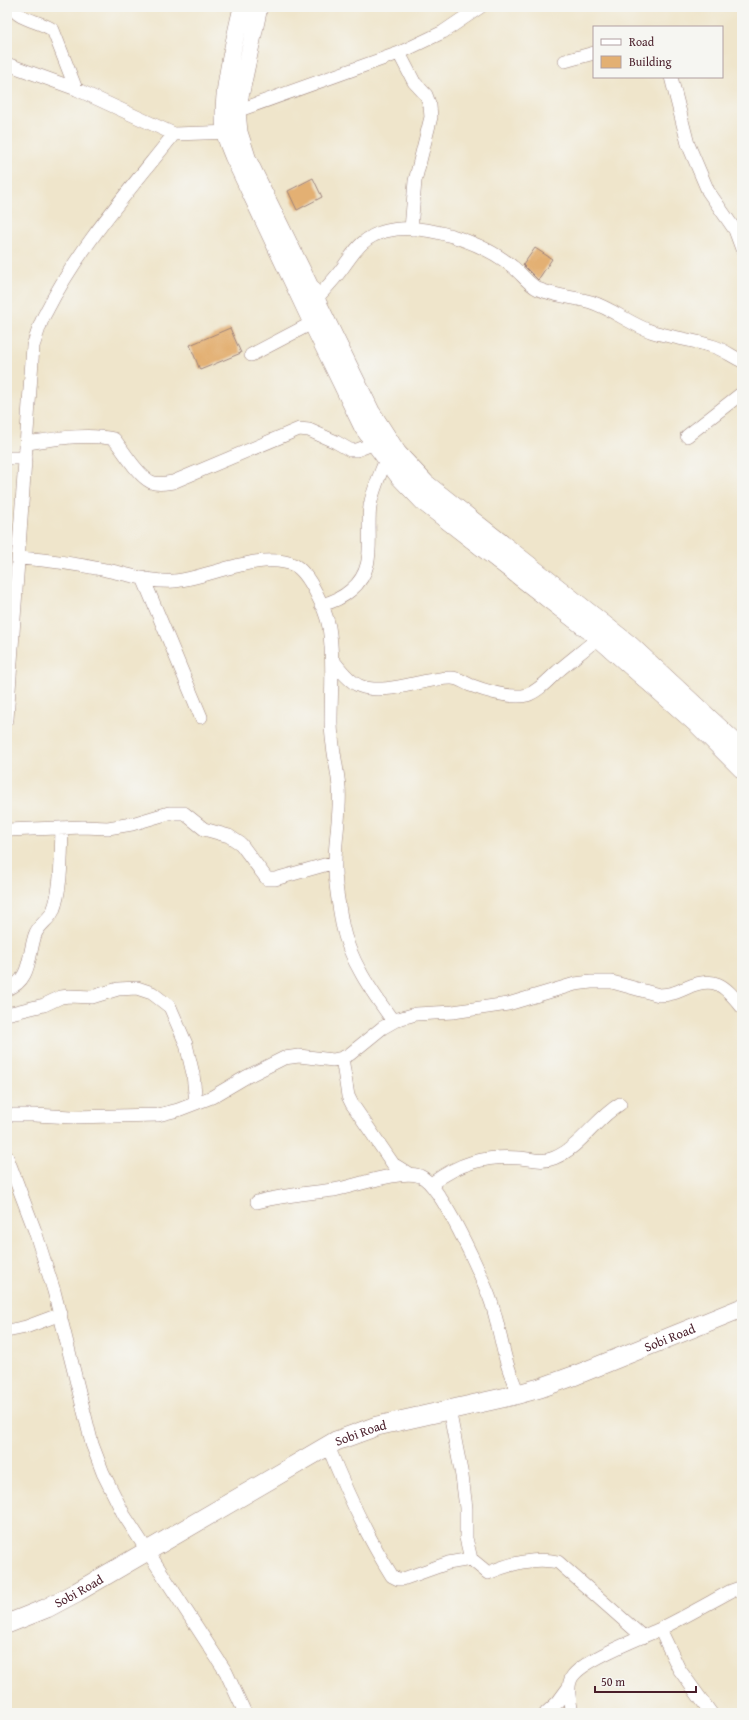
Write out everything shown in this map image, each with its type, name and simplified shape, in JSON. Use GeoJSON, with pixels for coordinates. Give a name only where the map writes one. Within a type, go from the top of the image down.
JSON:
{"type":"FeatureCollection","features":[{"type":"Feature","properties":{"kind":"highway","name":"Sobi Road"},"geometry":{"type":"LineString","coordinates":[[7,1624],[47,1608],[328,1446],[354,1434],[377,1426],[518,1394],[576,1375],[742,1308]]}},
{"type":"Feature","properties":{"kind":"main road"},"geometry":{"type":"LineString","coordinates":[[242,7],[232,55],[225,104],[232,132],[233,156],[363,428],[399,477],[424,503],[598,638],[697,725],[742,770]]}},
{"type":"Feature","properties":{"kind":"main road"},"geometry":{"type":"LineString","coordinates":[[259,7],[232,132],[248,160],[371,411],[398,453],[426,483],[630,645],[742,748]]}},
{"type":"Feature","properties":{"kind":"street"},"geometry":{"type":"LineString","coordinates":[[12,7],[14,12],[19,16],[45,24],[53,30],[76,89]]}},
{"type":"Feature","properties":{"kind":"street"},"geometry":{"type":"LineString","coordinates":[[237,110],[399,53],[443,32],[480,7]]}},
{"type":"Feature","properties":{"kind":"street"},"geometry":{"type":"LineString","coordinates":[[399,53],[414,82],[426,95],[430,106],[431,118],[416,181],[411,229]]}},
{"type":"Feature","properties":{"kind":"street"},"geometry":{"type":"LineString","coordinates":[[565,61],[593,53]]}},
{"type":"Feature","properties":{"kind":"street"},"geometry":{"type":"LineString","coordinates":[[7,64],[76,89],[174,134],[232,132]]}},
{"type":"Feature","properties":{"kind":"street"},"geometry":{"type":"LineString","coordinates":[[671,78],[688,144],[708,191],[734,230],[742,249]]}},
{"type":"Feature","properties":{"kind":"street"},"geometry":{"type":"LineString","coordinates":[[7,720],[12,577],[19,558],[33,346],[45,313],[69,271],[94,235],[174,134]]}},
{"type":"Feature","properties":{"kind":"street"},"geometry":{"type":"LineString","coordinates":[[316,299],[339,274],[359,245],[384,231],[411,229],[437,232],[464,240],[494,254],[514,267],[528,282],[551,294],[571,297],[605,307],[653,332],[716,347],[742,361]]}},
{"type":"Feature","properties":{"kind":"street"},"geometry":{"type":"LineString","coordinates":[[251,356],[312,323]]}},
{"type":"Feature","properties":{"kind":"street"},"geometry":{"type":"LineString","coordinates":[[688,436],[742,393]]}},
{"type":"Feature","properties":{"kind":"street"},"geometry":{"type":"LineString","coordinates":[[27,443],[67,438],[104,437],[114,439],[140,474],[151,482],[161,484],[173,482],[299,429],[309,430],[350,450],[357,450],[375,444]]}},
{"type":"Feature","properties":{"kind":"street"},"geometry":{"type":"LineString","coordinates":[[7,458],[26,458]]}},
{"type":"Feature","properties":{"kind":"street"},"geometry":{"type":"LineString","coordinates":[[321,605],[334,602],[359,584],[367,570],[370,507],[374,488],[386,459]]}},
{"type":"Feature","properties":{"kind":"street"},"geometry":{"type":"LineString","coordinates":[[19,558],[66,562],[143,578],[173,581],[267,561],[293,564],[299,568],[308,580],[321,605],[329,625],[332,659],[331,731],[339,787],[339,814],[335,862],[342,925],[350,952],[380,1003],[393,1021]]}},
{"type":"Feature","properties":{"kind":"street"},"geometry":{"type":"LineString","coordinates":[[143,578],[201,717]]}},
{"type":"Feature","properties":{"kind":"street"},"geometry":{"type":"LineString","coordinates":[[332,659],[347,676],[359,686],[373,689],[390,688],[434,679],[451,678],[459,679],[470,685],[497,694],[526,695],[540,688],[598,638]]}},
{"type":"Feature","properties":{"kind":"street"},"geometry":{"type":"LineString","coordinates":[[7,830],[83,827],[108,828],[132,824],[177,812],[184,813],[204,829],[229,836],[241,844],[262,875],[267,879],[275,879],[335,862]]}},
{"type":"Feature","properties":{"kind":"street"},"geometry":{"type":"LineString","coordinates":[[7,989],[19,983],[25,976],[36,933],[50,918],[54,908],[59,879],[62,828]]}},
{"type":"Feature","properties":{"kind":"street"},"geometry":{"type":"LineString","coordinates":[[7,1115],[72,1117],[158,1115],[212,1097],[246,1077],[284,1058],[299,1056],[333,1060],[342,1058],[350,1054],[393,1021],[416,1014],[453,1012],[508,1004],[574,984],[612,982],[659,995],[667,995],[702,982],[713,981],[720,984],[742,1007]]}},
{"type":"Feature","properties":{"kind":"street"},"geometry":{"type":"LineString","coordinates":[[7,1014],[44,1005],[61,997],[69,996],[92,998],[118,989],[137,988],[152,993],[170,1007],[186,1044],[193,1074],[196,1103]]}},
{"type":"Feature","properties":{"kind":"street"},"geometry":{"type":"LineString","coordinates":[[342,1058],[348,1096],[352,1104],[393,1164],[409,1174]]}},
{"type":"Feature","properties":{"kind":"street"},"geometry":{"type":"LineString","coordinates":[[431,1184],[446,1173],[466,1163],[490,1158],[542,1160],[555,1158],[579,1142],[608,1111],[620,1104]]}},
{"type":"Feature","properties":{"kind":"street"},"geometry":{"type":"LineString","coordinates":[[7,1157],[35,1231],[61,1314],[92,1444],[103,1473],[124,1515],[226,1672],[245,1713]]}},
{"type":"Feature","properties":{"kind":"street"},"geometry":{"type":"LineString","coordinates":[[257,1202],[281,1196],[336,1189],[409,1174],[421,1176],[431,1184],[444,1203],[489,1296],[506,1360],[518,1394]]}},
{"type":"Feature","properties":{"kind":"street"},"geometry":{"type":"LineString","coordinates":[[7,1331],[26,1327],[61,1314]]}},
{"type":"Feature","properties":{"kind":"street"},"geometry":{"type":"LineString","coordinates":[[449,1409],[462,1476],[466,1508],[466,1538],[471,1559],[488,1573],[546,1559],[558,1562],[642,1637]]}},
{"type":"Feature","properties":{"kind":"street"},"geometry":{"type":"LineString","coordinates":[[328,1446],[348,1497],[363,1528],[392,1576],[398,1579],[403,1578],[448,1563],[471,1559]]}},
{"type":"Feature","properties":{"kind":"street"},"geometry":{"type":"LineString","coordinates":[[546,1713],[558,1702],[569,1687],[572,1677],[592,1661],[660,1629],[717,1598],[742,1587]]}},
{"type":"Feature","properties":{"kind":"street"},"geometry":{"type":"LineString","coordinates":[[660,1629],[679,1669],[711,1713]]}},
{"type":"Feature","properties":{"kind":"street"},"geometry":{"type":"LineString","coordinates":[[569,1687],[572,1713]]}},
{"type":"Feature","properties":{"kind":"building"},"geometry":{"type":"Polygon","coordinates":[[[313,178],[322,197],[297,210],[288,191],[313,178]]]}},
{"type":"Feature","properties":{"kind":"building"},"geometry":{"type":"Polygon","coordinates":[[[535,248],[552,259],[538,280],[523,265],[535,248]]]}},
{"type":"Feature","properties":{"kind":"building"},"geometry":{"type":"Polygon","coordinates":[[[230,328],[241,353],[200,370],[190,345],[230,328]]]}}]}
